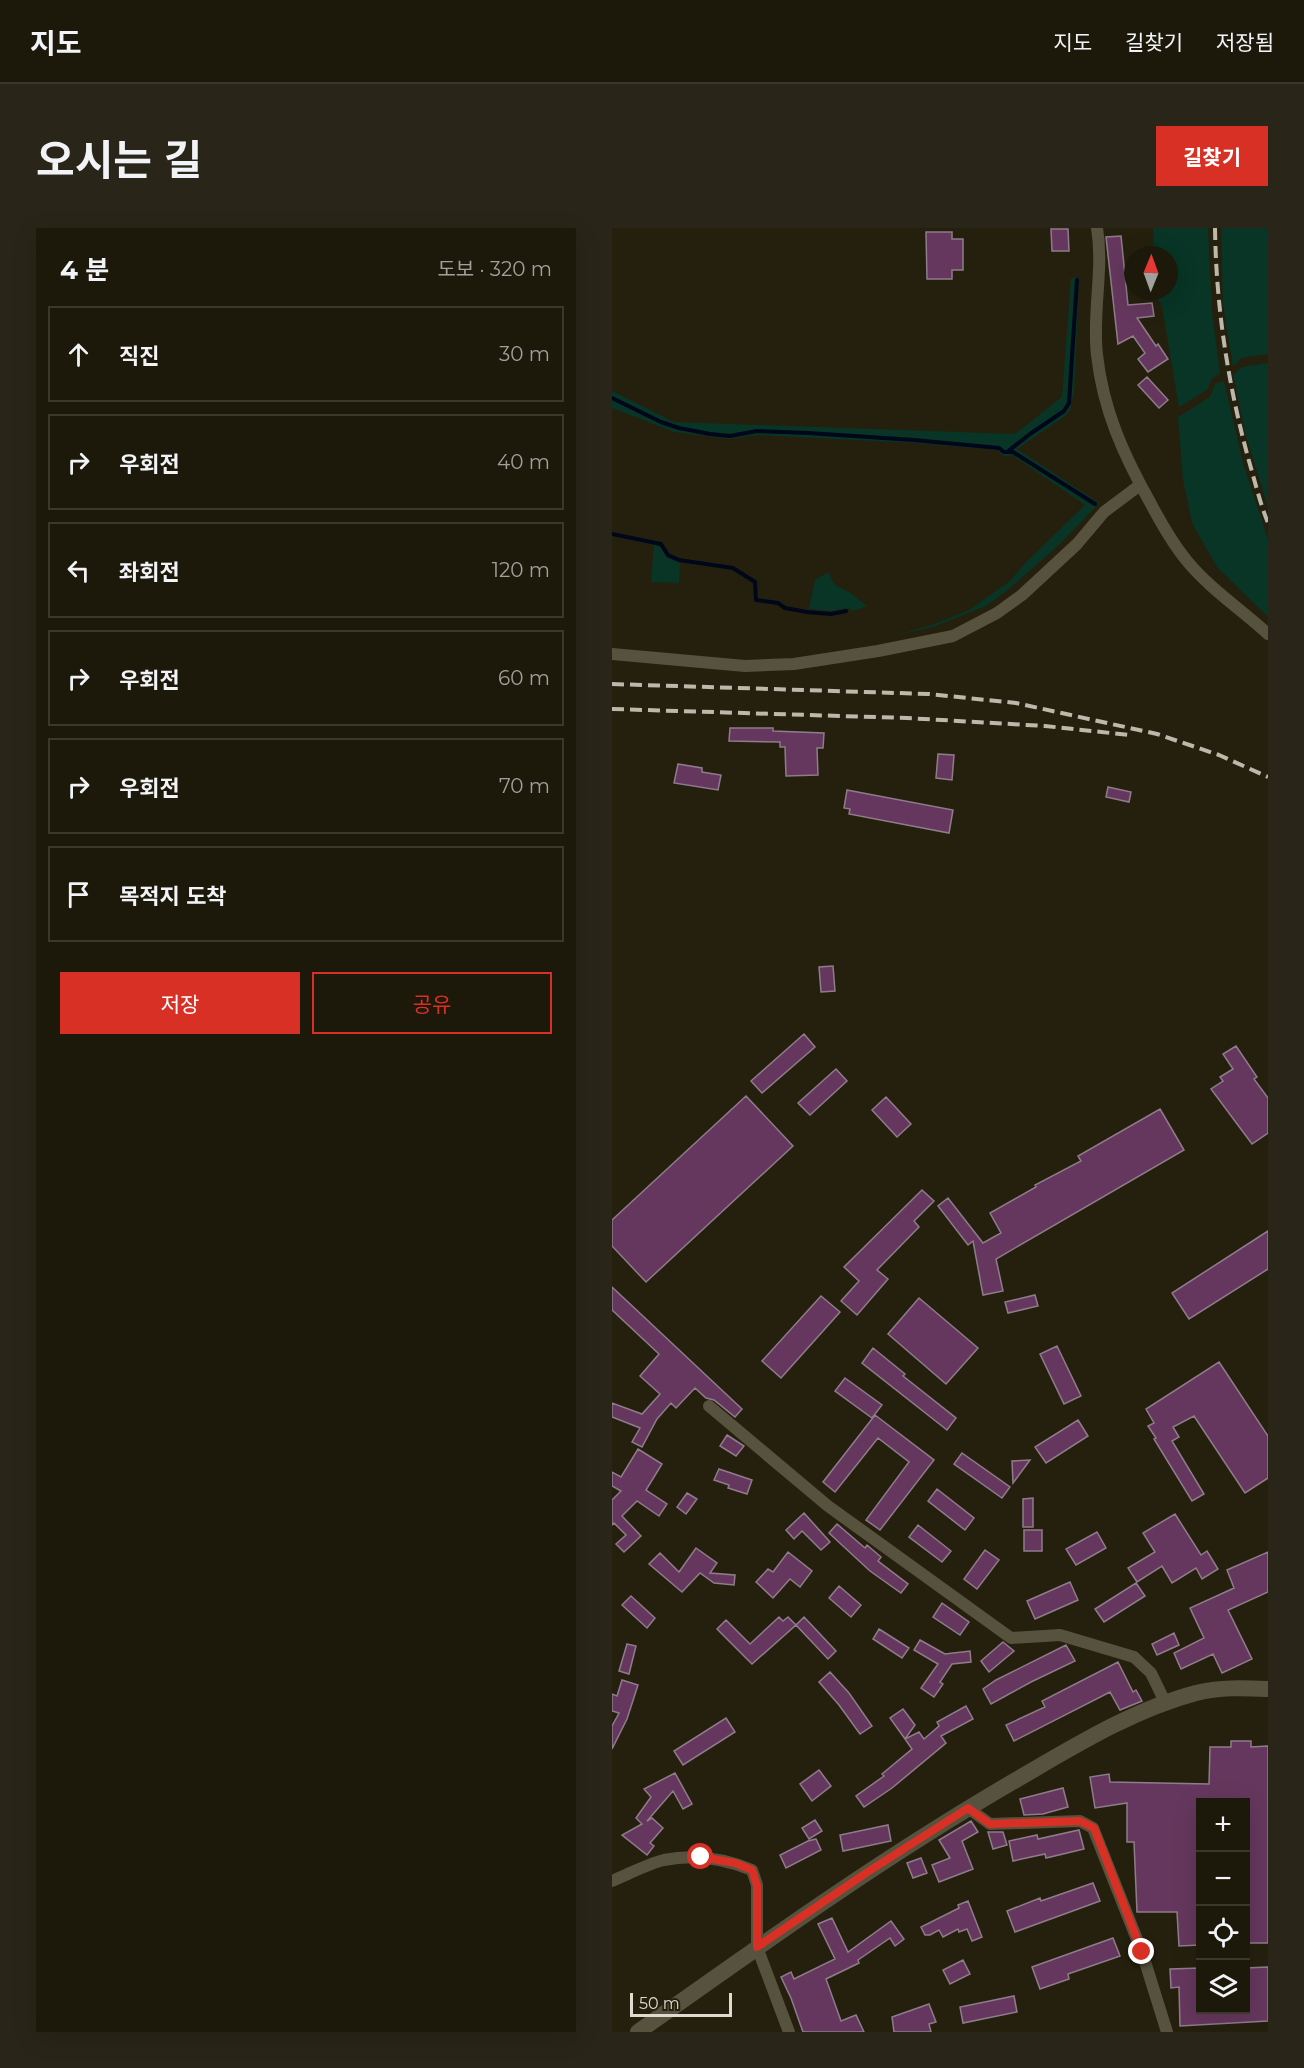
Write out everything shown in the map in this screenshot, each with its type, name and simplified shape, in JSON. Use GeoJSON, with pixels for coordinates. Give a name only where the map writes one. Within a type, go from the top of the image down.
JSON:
{"type":"FeatureCollection","features":[{"type":"Feature","properties":{"kind":"main road"},"geometry":{"type":"LineString","coordinates":[[638,2032],[869,1871],[968,1808],[1107,1729],[1165,1702],[1198,1692],[1227,1688],[1268,1689]]}},
{"type":"Feature","properties":{"kind":"street"},"geometry":{"type":"LineString","coordinates":[[1097,228],[1100,255],[1096,310],[1097,353],[1101,384],[1116,434],[1170,538],[1187,561],[1209,584],[1268,634]]}},
{"type":"Feature","properties":{"kind":"street"},"geometry":{"type":"LineString","coordinates":[[612,654],[745,666],[794,664],[878,651],[952,636],[997,613],[1022,595],[1077,544],[1104,512],[1140,484]]}},
{"type":"Feature","properties":{"kind":"street"},"geometry":{"type":"LineString","coordinates":[[709,1407],[828,1506],[1011,1638],[1060,1635],[1134,1657],[1151,1673],[1165,1702]]}},
{"type":"Feature","properties":{"kind":"street"},"geometry":{"type":"LineString","coordinates":[[968,1808],[990,1824],[1080,1821],[1094,1828],[1142,1952],[1167,2032]]}},
{"type":"Feature","properties":{"kind":"street"},"geometry":{"type":"LineString","coordinates":[[612,1881],[664,1860],[701,1857],[735,1863],[752,1870],[757,1886],[757,1947],[789,2032]]}},
{"type":"Feature","properties":{"kind":"green space"},"geometry":{"type":"Polygon","coordinates":[[[1153,228],[1208,228],[1212,312],[1220,374],[1212,378],[1207,390],[1179,407],[1162,306],[1159,300],[1178,300],[1178,246],[1154,246],[1153,228]]]}},
{"type":"Feature","properties":{"kind":"green space"},"geometry":{"type":"Polygon","coordinates":[[[1221,228],[1268,228],[1268,354],[1241,358],[1233,367],[1223,304],[1221,228]]]}},
{"type":"Feature","properties":{"kind":"green space"},"geometry":{"type":"Polygon","coordinates":[[[1071,278],[1079,278],[1074,391],[1070,410],[1065,416],[1017,449],[1099,503],[1060,544],[1009,589],[986,606],[933,627],[893,636],[932,625],[969,610],[1010,581],[1026,562],[1085,505],[1012,455],[1005,457],[997,450],[914,443],[756,435],[730,439],[674,432],[612,408],[612,391],[674,422],[1015,434],[1062,397],[1071,278]]]}},
{"type":"Feature","properties":{"kind":"green space"},"geometry":{"type":"Polygon","coordinates":[[[1268,363],[1268,507],[1246,436],[1233,375],[1242,367],[1268,363]]]}},
{"type":"Feature","properties":{"kind":"green space"},"geometry":{"type":"Polygon","coordinates":[[[1224,381],[1243,463],[1268,539],[1268,617],[1217,567],[1192,523],[1183,480],[1178,417],[1210,397],[1215,384],[1224,381]]]}},
{"type":"Feature","properties":{"kind":"green space"},"geometry":{"type":"Polygon","coordinates":[[[654,544],[660,547],[667,558],[680,563],[679,583],[651,582],[654,544]]]}},
{"type":"Feature","properties":{"kind":"green space"},"geometry":{"type":"Polygon","coordinates":[[[828,572],[835,585],[849,592],[867,606],[853,611],[849,608],[831,611],[809,609],[815,580],[828,572]]]}},
{"type":"Feature","properties":{"kind":"building"},"geometry":{"type":"Polygon","coordinates":[[[1051,229],[1068,229],[1069,251],[1052,251],[1051,229]]]}},
{"type":"Feature","properties":{"kind":"building"},"geometry":{"type":"Polygon","coordinates":[[[926,232],[952,232],[952,239],[963,239],[963,270],[952,270],[952,279],[927,279],[926,232]]]}},
{"type":"Feature","properties":{"kind":"building"},"geometry":{"type":"Polygon","coordinates":[[[1121,236],[1124,300],[1127,300],[1128,305],[1152,303],[1154,316],[1137,318],[1168,359],[1148,372],[1138,359],[1145,353],[1133,336],[1118,344],[1106,237],[1121,236]]]}},
{"type":"Feature","properties":{"kind":"building"},"geometry":{"type":"Polygon","coordinates":[[[1147,377],[1168,400],[1159,408],[1138,385],[1147,377]]]}},
{"type":"Feature","properties":{"kind":"building"},"geometry":{"type":"Polygon","coordinates":[[[730,728],[773,728],[773,731],[824,733],[823,748],[817,748],[818,775],[786,776],[785,747],[780,747],[780,742],[729,741],[730,728]]]}},
{"type":"Feature","properties":{"kind":"building"},"geometry":{"type":"Polygon","coordinates":[[[938,754],[954,755],[952,780],[936,778],[938,754]]]}},
{"type":"Feature","properties":{"kind":"building"},"geometry":{"type":"Polygon","coordinates":[[[678,764],[702,768],[702,772],[721,775],[718,790],[674,783],[678,764]]]}},
{"type":"Feature","properties":{"kind":"building"},"geometry":{"type":"Polygon","coordinates":[[[1108,787],[1131,792],[1129,802],[1106,797],[1108,787]]]}},
{"type":"Feature","properties":{"kind":"building"},"geometry":{"type":"Polygon","coordinates":[[[847,790],[953,810],[949,833],[849,814],[850,809],[844,808],[847,790]]]}},
{"type":"Feature","properties":{"kind":"building"},"geometry":{"type":"Polygon","coordinates":[[[833,966],[835,991],[821,992],[819,967],[833,966]]]}},
{"type":"Feature","properties":{"kind":"building"},"geometry":{"type":"Polygon","coordinates":[[[804,1034],[815,1047],[762,1093],[751,1081],[804,1034]]]}},
{"type":"Feature","properties":{"kind":"building"},"geometry":{"type":"Polygon","coordinates":[[[1236,1046],[1257,1077],[1254,1079],[1268,1098],[1268,1133],[1252,1144],[1211,1089],[1223,1081],[1220,1077],[1233,1069],[1223,1054],[1236,1046]]]}},
{"type":"Feature","properties":{"kind":"building"},"geometry":{"type":"Polygon","coordinates":[[[836,1069],[847,1081],[810,1115],[798,1103],[836,1069]]]}},
{"type":"Feature","properties":{"kind":"building"},"geometry":{"type":"Polygon","coordinates":[[[746,1096],[793,1146],[646,1282],[612,1246],[612,1220],[746,1096]]]}},
{"type":"Feature","properties":{"kind":"building"},"geometry":{"type":"Polygon","coordinates":[[[886,1097],[911,1124],[897,1137],[872,1110],[886,1097]]]}},
{"type":"Feature","properties":{"kind":"building"},"geometry":{"type":"Polygon","coordinates":[[[1160,1109],[1184,1150],[996,1259],[1003,1291],[983,1295],[973,1241],[968,1245],[938,1206],[948,1198],[983,1243],[1001,1233],[990,1213],[1036,1187],[1035,1185],[1081,1161],[1078,1156],[1160,1109]]]}},
{"type":"Feature","properties":{"kind":"building"},"geometry":{"type":"Polygon","coordinates":[[[922,1190],[934,1201],[914,1221],[919,1227],[877,1270],[888,1279],[857,1315],[841,1301],[859,1281],[844,1267],[922,1190]]]}},
{"type":"Feature","properties":{"kind":"building"},"geometry":{"type":"Polygon","coordinates":[[[1268,1231],[1268,1269],[1189,1319],[1172,1293],[1268,1231]]]}},
{"type":"Feature","properties":{"kind":"building"},"geometry":{"type":"Polygon","coordinates":[[[612,1287],[742,1409],[735,1417],[695,1388],[676,1408],[671,1403],[657,1419],[642,1447],[632,1442],[640,1428],[612,1417],[612,1403],[642,1414],[660,1394],[640,1376],[659,1354],[612,1310],[612,1287]]]}},
{"type":"Feature","properties":{"kind":"building"},"geometry":{"type":"Polygon","coordinates":[[[1035,1295],[1038,1306],[1008,1313],[1005,1302],[1035,1295]]]}},
{"type":"Feature","properties":{"kind":"building"},"geometry":{"type":"Polygon","coordinates":[[[821,1296],[840,1312],[781,1378],[762,1361],[821,1296]]]}},
{"type":"Feature","properties":{"kind":"building"},"geometry":{"type":"Polygon","coordinates":[[[919,1298],[978,1348],[946,1384],[888,1334],[919,1298]]]}},
{"type":"Feature","properties":{"kind":"building"},"geometry":{"type":"Polygon","coordinates":[[[1057,1346],[1081,1396],[1064,1404],[1040,1354],[1057,1346]]]}},
{"type":"Feature","properties":{"kind":"building"},"geometry":{"type":"Polygon","coordinates":[[[873,1348],[905,1374],[903,1376],[956,1418],[947,1430],[862,1363],[873,1348]]]}},
{"type":"Feature","properties":{"kind":"building"},"geometry":{"type":"Polygon","coordinates":[[[1219,1362],[1268,1436],[1268,1478],[1245,1493],[1194,1416],[1173,1427],[1179,1437],[1172,1441],[1204,1494],[1192,1501],[1154,1439],[1156,1438],[1148,1426],[1154,1423],[1146,1409],[1219,1362]]]}},
{"type":"Feature","properties":{"kind":"building"},"geometry":{"type":"Polygon","coordinates":[[[845,1378],[882,1405],[872,1418],[835,1391],[845,1378]]]}},
{"type":"Feature","properties":{"kind":"building"},"geometry":{"type":"Polygon","coordinates":[[[875,1415],[934,1460],[880,1530],[866,1520],[909,1462],[878,1438],[835,1492],[823,1482],[875,1415]]]}},
{"type":"Feature","properties":{"kind":"building"},"geometry":{"type":"Polygon","coordinates":[[[1078,1420],[1088,1436],[1046,1463],[1035,1447],[1078,1420]]]}},
{"type":"Feature","properties":{"kind":"building"},"geometry":{"type":"Polygon","coordinates":[[[727,1435],[744,1446],[736,1456],[720,1446],[727,1435]]]}},
{"type":"Feature","properties":{"kind":"building"},"geometry":{"type":"Polygon","coordinates":[[[638,1449],[662,1464],[646,1490],[667,1504],[659,1516],[637,1501],[622,1516],[641,1536],[624,1552],[616,1544],[626,1535],[614,1523],[612,1525],[612,1500],[621,1491],[612,1486],[612,1472],[621,1477],[638,1449]]]}},
{"type":"Feature","properties":{"kind":"building"},"geometry":{"type":"Polygon","coordinates":[[[962,1453],[1010,1487],[1002,1498],[954,1464],[962,1453]]]}},
{"type":"Feature","properties":{"kind":"building"},"geometry":{"type":"Polygon","coordinates":[[[1030,1460],[1013,1483],[1012,1461],[1030,1460]]]}},
{"type":"Feature","properties":{"kind":"building"},"geometry":{"type":"Polygon","coordinates":[[[719,1469],[752,1480],[747,1494],[728,1488],[729,1485],[714,1480],[719,1469]]]}},
{"type":"Feature","properties":{"kind":"building"},"geometry":{"type":"Polygon","coordinates":[[[937,1489],[974,1518],[965,1530],[928,1501],[937,1489]]]}},
{"type":"Feature","properties":{"kind":"building"},"geometry":{"type":"Polygon","coordinates":[[[687,1493],[697,1499],[686,1514],[677,1507],[687,1493]]]}},
{"type":"Feature","properties":{"kind":"building"},"geometry":{"type":"Polygon","coordinates":[[[1033,1498],[1033,1527],[1023,1527],[1023,1499],[1033,1498]]]}},
{"type":"Feature","properties":{"kind":"building"},"geometry":{"type":"Polygon","coordinates":[[[804,1513],[830,1542],[821,1550],[802,1531],[794,1539],[786,1530],[804,1513]]]}},
{"type":"Feature","properties":{"kind":"building"},"geometry":{"type":"Polygon","coordinates":[[[1175,1514],[1201,1555],[1207,1551],[1218,1569],[1202,1579],[1196,1568],[1172,1583],[1162,1566],[1137,1582],[1128,1568],[1155,1552],[1143,1533],[1175,1514]]]}},
{"type":"Feature","properties":{"kind":"building"},"geometry":{"type":"Polygon","coordinates":[[[837,1524],[865,1548],[867,1545],[881,1557],[878,1561],[908,1584],[901,1593],[870,1571],[829,1533],[837,1524]]]}},
{"type":"Feature","properties":{"kind":"building"},"geometry":{"type":"Polygon","coordinates":[[[918,1525],[951,1551],[942,1562],[909,1537],[918,1525]]]}},
{"type":"Feature","properties":{"kind":"building"},"geometry":{"type":"Polygon","coordinates":[[[1024,1530],[1042,1530],[1042,1551],[1024,1551],[1024,1530]]]}},
{"type":"Feature","properties":{"kind":"building"},"geometry":{"type":"Polygon","coordinates":[[[1097,1532],[1106,1548],[1076,1565],[1066,1549],[1097,1532]]]}},
{"type":"Feature","properties":{"kind":"building"},"geometry":{"type":"Polygon","coordinates":[[[696,1548],[717,1563],[710,1573],[735,1575],[734,1585],[714,1583],[700,1573],[682,1592],[649,1564],[660,1553],[679,1572],[696,1548]]]}},
{"type":"Feature","properties":{"kind":"building"},"geometry":{"type":"Polygon","coordinates":[[[985,1550],[999,1560],[977,1589],[964,1579],[985,1550]]]}},
{"type":"Feature","properties":{"kind":"building"},"geometry":{"type":"Polygon","coordinates":[[[788,1552],[812,1571],[800,1587],[790,1579],[773,1598],[756,1582],[768,1569],[773,1572],[788,1552]]]}},
{"type":"Feature","properties":{"kind":"building"},"geometry":{"type":"Polygon","coordinates":[[[1268,1552],[1268,1592],[1228,1610],[1252,1659],[1222,1673],[1213,1654],[1181,1669],[1174,1653],[1204,1638],[1190,1608],[1234,1588],[1227,1570],[1268,1552]]]}},
{"type":"Feature","properties":{"kind":"building"},"geometry":{"type":"Polygon","coordinates":[[[1070,1582],[1078,1600],[1035,1619],[1027,1601],[1070,1582]]]}},
{"type":"Feature","properties":{"kind":"building"},"geometry":{"type":"Polygon","coordinates":[[[1136,1583],[1145,1596],[1104,1622],[1095,1609],[1136,1583]]]}},
{"type":"Feature","properties":{"kind":"building"},"geometry":{"type":"Polygon","coordinates":[[[839,1586],[861,1605],[851,1617],[829,1598],[839,1586]]]}},
{"type":"Feature","properties":{"kind":"building"},"geometry":{"type":"Polygon","coordinates":[[[631,1596],[655,1618],[647,1628],[622,1605],[631,1596]]]}},
{"type":"Feature","properties":{"kind":"building"},"geometry":{"type":"Polygon","coordinates":[[[942,1603],[969,1622],[960,1635],[933,1617],[942,1603]]]}},
{"type":"Feature","properties":{"kind":"building"},"geometry":{"type":"Polygon","coordinates":[[[779,1617],[783,1621],[788,1617],[796,1625],[752,1664],[717,1629],[726,1620],[750,1644],[779,1617]]]}},
{"type":"Feature","properties":{"kind":"building"},"geometry":{"type":"Polygon","coordinates":[[[804,1617],[836,1651],[828,1659],[796,1625],[804,1617]]]}},
{"type":"Feature","properties":{"kind":"building"},"geometry":{"type":"Polygon","coordinates":[[[879,1629],[909,1648],[902,1658],[873,1639],[879,1629]]]}},
{"type":"Feature","properties":{"kind":"building"},"geometry":{"type":"Polygon","coordinates":[[[1174,1633],[1179,1645],[1157,1655],[1152,1644],[1174,1633]]]}},
{"type":"Feature","properties":{"kind":"building"},"geometry":{"type":"Polygon","coordinates":[[[920,1640],[945,1654],[970,1651],[971,1662],[952,1664],[940,1682],[943,1684],[934,1697],[921,1688],[938,1664],[914,1650],[920,1640]]]}},
{"type":"Feature","properties":{"kind":"building"},"geometry":{"type":"Polygon","coordinates":[[[1003,1642],[1014,1651],[989,1672],[981,1661],[1003,1642]]]}},
{"type":"Feature","properties":{"kind":"building"},"geometry":{"type":"Polygon","coordinates":[[[627,1644],[636,1646],[629,1674],[619,1671],[627,1644]]]}},
{"type":"Feature","properties":{"kind":"building"},"geometry":{"type":"Polygon","coordinates":[[[1066,1645],[1075,1661],[991,1704],[983,1689],[996,1680],[1066,1645]]]}},
{"type":"Feature","properties":{"kind":"building"},"geometry":{"type":"Polygon","coordinates":[[[1118,1662],[1133,1692],[1136,1690],[1142,1701],[1120,1710],[1110,1692],[1014,1741],[1006,1725],[1045,1707],[1042,1701],[1118,1662]]]}},
{"type":"Feature","properties":{"kind":"building"},"geometry":{"type":"Polygon","coordinates":[[[830,1672],[849,1693],[872,1726],[860,1734],[819,1682],[830,1672]]]}},
{"type":"Feature","properties":{"kind":"building"},"geometry":{"type":"Polygon","coordinates":[[[622,1680],[638,1685],[627,1719],[612,1749],[612,1726],[619,1713],[612,1711],[612,1694],[617,1696],[622,1680]]]}},
{"type":"Feature","properties":{"kind":"building"},"geometry":{"type":"Polygon","coordinates":[[[966,1706],[973,1719],[941,1736],[946,1743],[892,1788],[864,1807],[856,1796],[884,1776],[882,1774],[912,1749],[905,1739],[919,1732],[924,1739],[939,1726],[937,1722],[966,1706]]]}},
{"type":"Feature","properties":{"kind":"building"},"geometry":{"type":"Polygon","coordinates":[[[903,1709],[915,1725],[905,1739],[890,1718],[903,1709]]]}},
{"type":"Feature","properties":{"kind":"building"},"geometry":{"type":"Polygon","coordinates":[[[726,1718],[735,1732],[683,1765],[674,1751],[726,1718]]]}},
{"type":"Feature","properties":{"kind":"building"},"geometry":{"type":"Polygon","coordinates":[[[1231,1741],[1251,1741],[1251,1747],[1268,1746],[1268,1943],[1250,1943],[1250,1798],[1196,1798],[1196,1945],[1179,1946],[1177,1912],[1137,1912],[1134,1842],[1127,1842],[1127,1803],[1095,1808],[1090,1777],[1109,1774],[1110,1782],[1209,1784],[1210,1747],[1231,1747],[1231,1741]]]}},
{"type":"Feature","properties":{"kind":"building"},"geometry":{"type":"Polygon","coordinates":[[[819,1770],[831,1786],[812,1801],[800,1784],[819,1770]]]}},
{"type":"Feature","properties":{"kind":"building"},"geometry":{"type":"Polygon","coordinates":[[[675,1773],[692,1804],[683,1809],[673,1791],[647,1821],[652,1818],[663,1828],[650,1843],[654,1846],[647,1855],[622,1835],[642,1824],[636,1818],[651,1797],[644,1789],[675,1773]]]}},
{"type":"Feature","properties":{"kind":"building"},"geometry":{"type":"Polygon","coordinates":[[[1063,1788],[1068,1807],[1043,1814],[1024,1815],[1020,1799],[1063,1788]]]}},
{"type":"Feature","properties":{"kind":"building"},"geometry":{"type":"Polygon","coordinates":[[[815,1820],[822,1831],[809,1839],[802,1828],[815,1820]]]}},
{"type":"Feature","properties":{"kind":"building"},"geometry":{"type":"Polygon","coordinates":[[[971,1821],[978,1832],[962,1841],[973,1869],[939,1882],[932,1865],[950,1858],[939,1840],[971,1821]]]}},
{"type":"Feature","properties":{"kind":"building"},"geometry":{"type":"Polygon","coordinates":[[[888,1825],[891,1841],[843,1851],[840,1835],[888,1825]]]}},
{"type":"Feature","properties":{"kind":"building"},"geometry":{"type":"Polygon","coordinates":[[[1079,1830],[1084,1849],[1046,1858],[1045,1854],[1013,1861],[1009,1841],[1037,1835],[1038,1839],[1079,1830]]]}},
{"type":"Feature","properties":{"kind":"building"},"geometry":{"type":"Polygon","coordinates":[[[988,1832],[1003,1832],[1007,1845],[993,1849],[988,1832]]]}},
{"type":"Feature","properties":{"kind":"building"},"geometry":{"type":"Polygon","coordinates":[[[816,1839],[821,1850],[786,1868],[780,1855],[816,1839]]]}},
{"type":"Feature","properties":{"kind":"building"},"geometry":{"type":"Polygon","coordinates":[[[921,1858],[927,1873],[913,1878],[907,1863],[921,1858]]]}},
{"type":"Feature","properties":{"kind":"building"},"geometry":{"type":"Polygon","coordinates":[[[1093,1883],[1100,1901],[1015,1932],[1007,1911],[1040,1898],[1041,1901],[1093,1883]]]}},
{"type":"Feature","properties":{"kind":"building"},"geometry":{"type":"Polygon","coordinates":[[[968,1901],[982,1937],[972,1941],[967,1929],[959,1932],[958,1929],[943,1937],[939,1930],[925,1935],[921,1927],[968,1901]]]}},
{"type":"Feature","properties":{"kind":"building"},"geometry":{"type":"Polygon","coordinates":[[[832,1918],[848,1952],[891,1921],[904,1939],[895,1946],[890,1938],[858,1960],[859,1963],[826,1979],[841,2021],[856,2015],[864,2032],[803,2032],[781,1977],[791,1972],[794,1979],[835,1959],[818,1924],[832,1918]]]}},
{"type":"Feature","properties":{"kind":"building"},"geometry":{"type":"Polygon","coordinates":[[[1113,1938],[1120,1956],[1068,1974],[1069,1979],[1040,1989],[1032,1967],[1113,1938]]]}},
{"type":"Feature","properties":{"kind":"building"},"geometry":{"type":"Polygon","coordinates":[[[963,1960],[970,1974],[950,1984],[943,1970],[963,1960]]]}},
{"type":"Feature","properties":{"kind":"building"},"geometry":{"type":"Polygon","coordinates":[[[1268,1967],[1268,2021],[1180,2026],[1179,1987],[1171,1988],[1170,1969],[1196,1968],[1196,2014],[1250,2014],[1250,1968],[1268,1967]]]}},
{"type":"Feature","properties":{"kind":"building"},"geometry":{"type":"Polygon","coordinates":[[[1014,1996],[1017,2012],[963,2023],[960,2007],[1014,1996]]]}},
{"type":"Feature","properties":{"kind":"building"},"geometry":{"type":"Polygon","coordinates":[[[929,2004],[936,2022],[929,2024],[931,2032],[894,2032],[892,2017],[929,2004]]]}},
{"type":"Feature","properties":{"kind":"waterway"},"geometry":{"type":"LineString","coordinates":[[1007,452],[1064,411],[1069,403],[1077,280]]}},
{"type":"Feature","properties":{"kind":"waterway"},"geometry":{"type":"LineString","coordinates":[[612,398],[661,422],[710,434],[730,436],[757,431],[808,433],[999,448],[1004,452],[1013,452],[1095,504]]}},
{"type":"Feature","properties":{"kind":"waterway"},"geometry":{"type":"LineString","coordinates":[[612,534],[661,544],[668,555],[679,560],[733,568],[755,582],[756,600],[778,603],[785,608],[807,612],[831,614],[846,611]]}},
{"type":"Feature","properties":{"kind":"railway"},"geometry":{"type":"LineString","coordinates":[[1215,228],[1218,287],[1229,375],[1249,461],[1268,523]]}},
{"type":"Feature","properties":{"kind":"railway"},"geometry":{"type":"LineString","coordinates":[[612,684],[929,694],[1016,703],[1157,734],[1219,755],[1268,777]]}},
{"type":"Feature","properties":{"kind":"railway"},"geometry":{"type":"LineString","coordinates":[[612,709],[907,718],[1045,726],[1129,735]]}},
{"type":"Feature","properties":{"kind":"route"},"geometry":{"type":"LineString","coordinates":[[701,1857],[735,1863],[752,1870],[757,1886],[757,1947],[869,1871],[968,1808],[990,1824],[1080,1821],[1094,1828],[1142,1952]]}}]}
